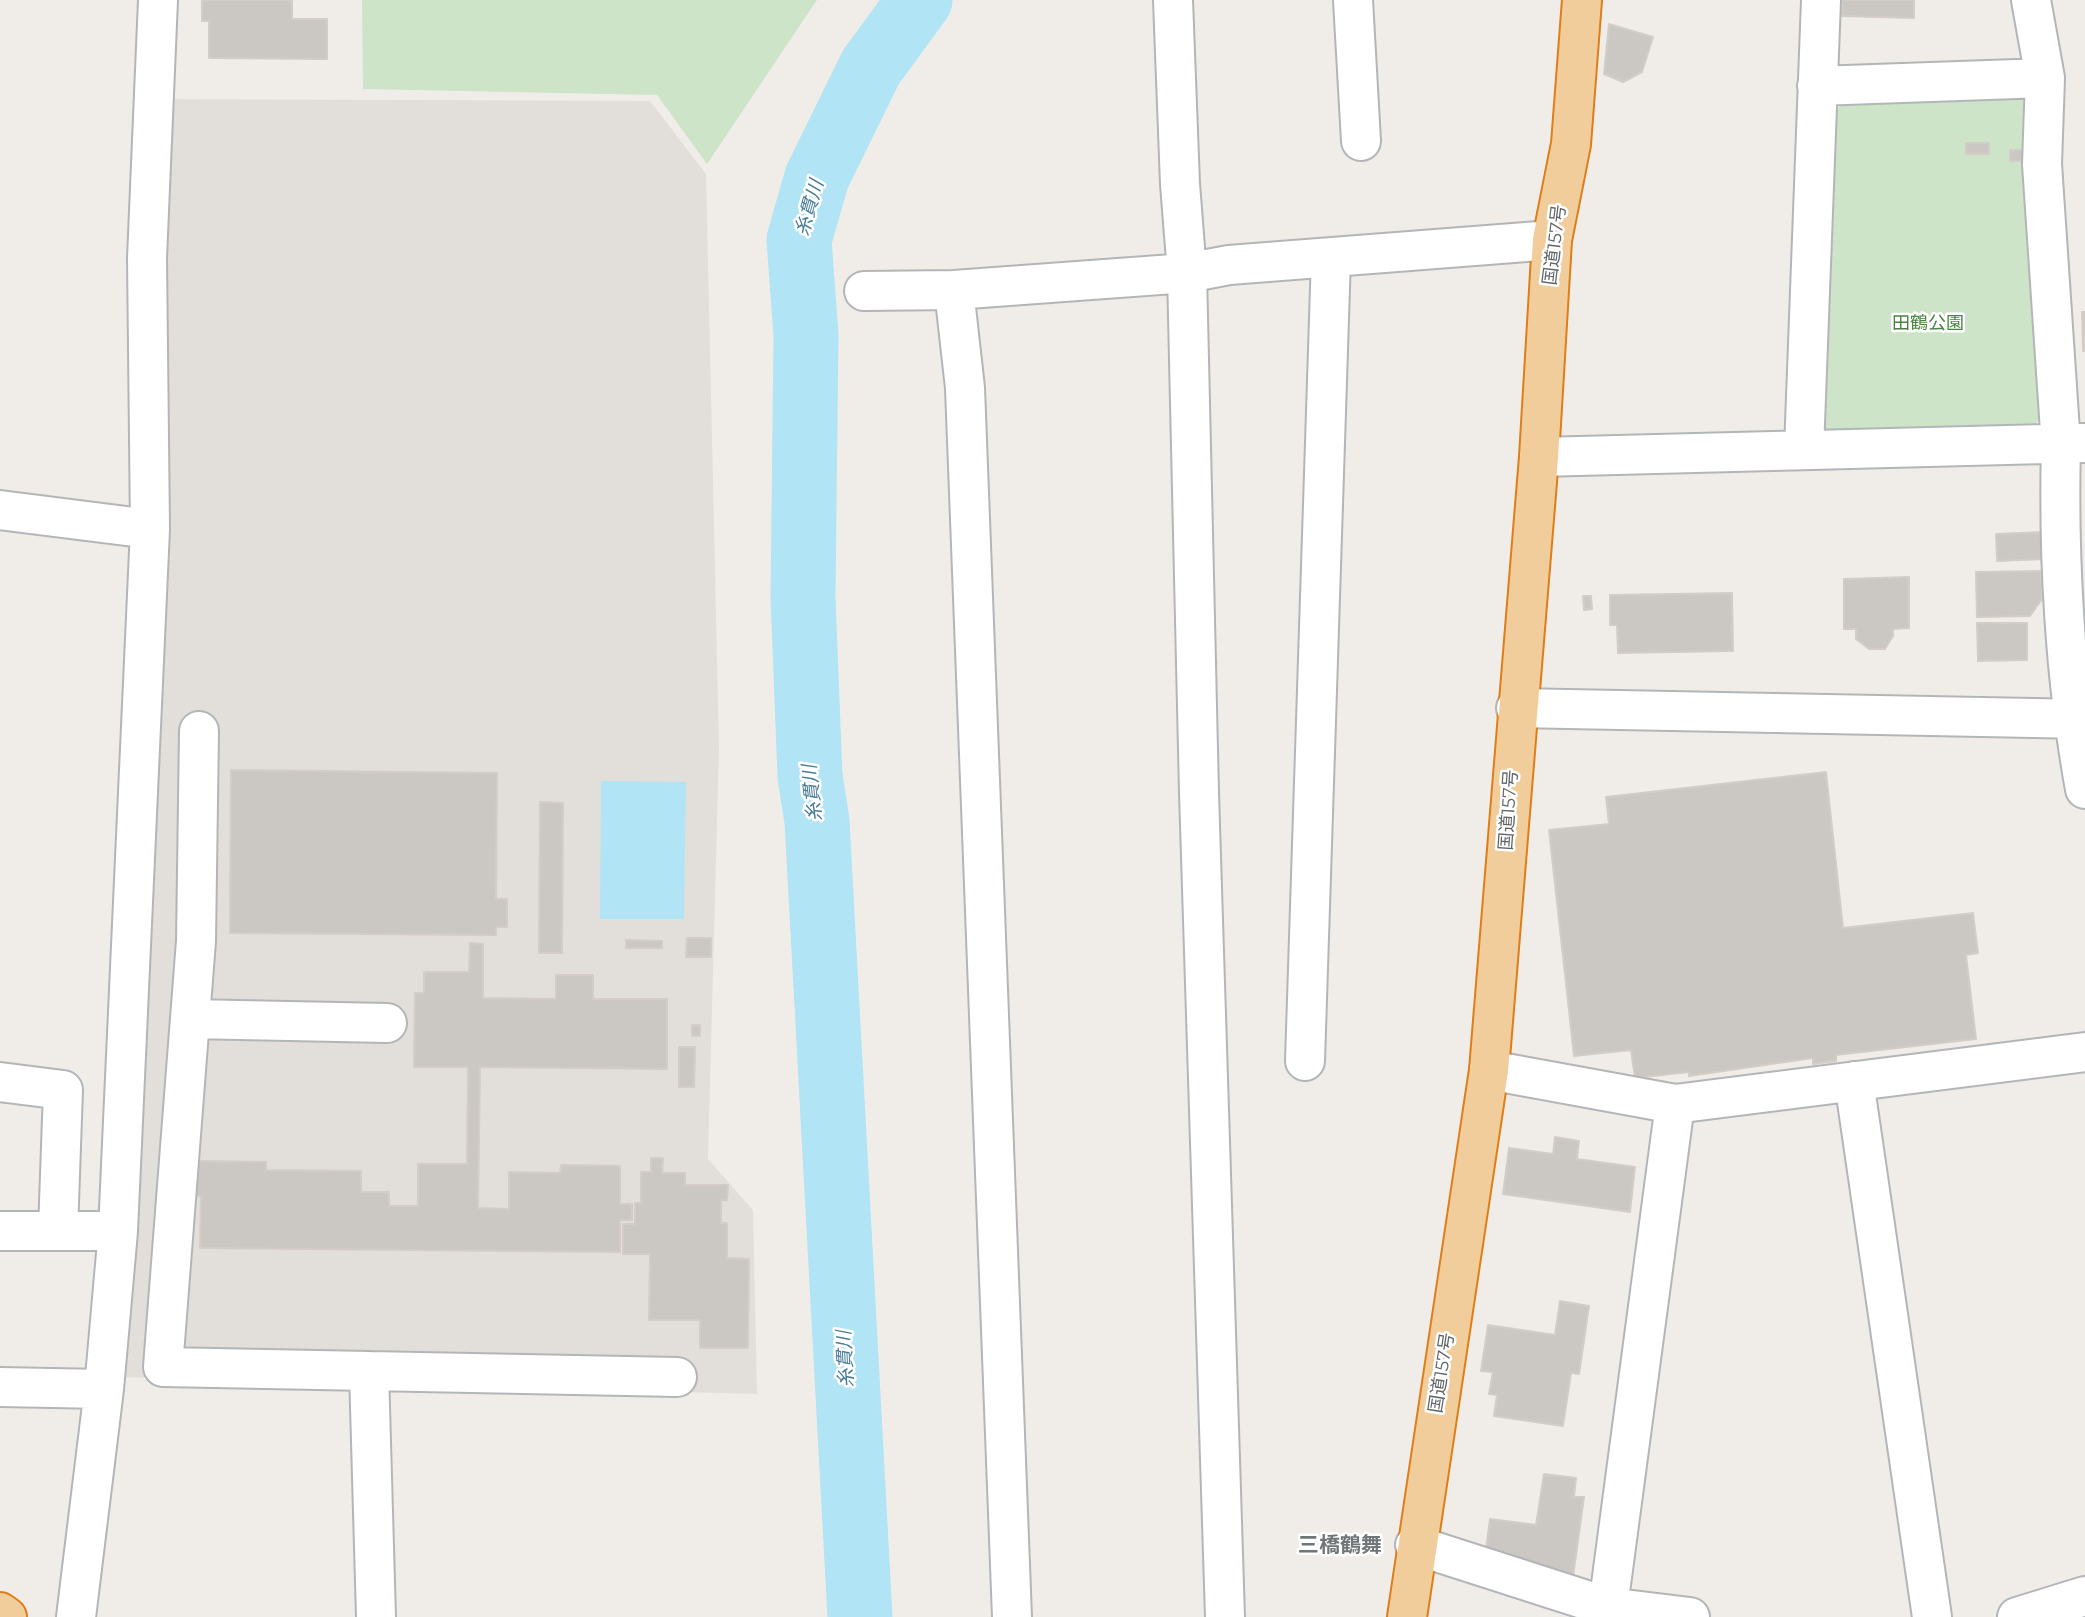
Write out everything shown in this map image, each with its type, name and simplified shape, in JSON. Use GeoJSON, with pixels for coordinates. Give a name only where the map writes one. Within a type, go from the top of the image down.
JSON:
{"type":"FeatureCollection","features":[{"type":"Feature","properties":{"kind":"highway","name":"国道157号"},"geometry":{"type":"LineString","coordinates":[[1407,1617],[1415,1545],[1489,1070],[1516,708],[1539,457],[1552,240],[1571,144],[1582,0]]}},
{"type":"Feature","properties":{"kind":"highway"},"geometry":{"type":"LineString","coordinates":[[0,1612],[7,1617]]}},
{"type":"Feature","properties":{"kind":"street"},"geometry":{"type":"LineString","coordinates":[[76,1617],[104,1389],[118,1231],[150,529],[147,258],[158,0]]}},
{"type":"Feature","properties":{"kind":"street"},"geometry":{"type":"LineString","coordinates":[[1173,0],[1179,172],[1187,273],[1199,793],[1225,1617]]}},
{"type":"Feature","properties":{"kind":"street"},"geometry":{"type":"LineString","coordinates":[[1353,0],[1361,141]]}},
{"type":"Feature","properties":{"kind":"street"},"geometry":{"type":"LineString","coordinates":[[1804,450],[1821,0]]}},
{"type":"Feature","properties":{"kind":"street"},"geometry":{"type":"LineString","coordinates":[[2031,0],[2045,78],[2042,164],[2073,445],[2060,491],[2085,789]]}},
{"type":"Feature","properties":{"kind":"street"},"geometry":{"type":"LineString","coordinates":[[1816,86],[2045,78]]}},
{"type":"Feature","properties":{"kind":"street"},"geometry":{"type":"LineString","coordinates":[[864,291],[954,290],[1187,273],[1229,265],[1552,240]]}},
{"type":"Feature","properties":{"kind":"street"},"geometry":{"type":"LineString","coordinates":[[1306,1061],[1331,257]]}},
{"type":"Feature","properties":{"kind":"street"},"geometry":{"type":"LineString","coordinates":[[954,290],[965,388],[1013,1617]]}},
{"type":"Feature","properties":{"kind":"street"},"geometry":{"type":"LineString","coordinates":[[1539,457],[2073,445]]}},
{"type":"Feature","properties":{"kind":"street"},"geometry":{"type":"LineString","coordinates":[[0,510],[150,529]]}},
{"type":"Feature","properties":{"kind":"street"},"geometry":{"type":"LineString","coordinates":[[1516,708],[2079,720]]}},
{"type":"Feature","properties":{"kind":"street"},"geometry":{"type":"LineString","coordinates":[[199,731],[195,941],[163,1367],[677,1377]]}},
{"type":"Feature","properties":{"kind":"street"},"geometry":{"type":"LineString","coordinates":[[190,1019],[387,1023]]}},
{"type":"Feature","properties":{"kind":"street"},"geometry":{"type":"LineString","coordinates":[[1489,1070],[1675,1104],[2085,1052]]}},
{"type":"Feature","properties":{"kind":"street"},"geometry":{"type":"LineString","coordinates":[[1854,1081],[1932,1617]]}},
{"type":"Feature","properties":{"kind":"street"},"geometry":{"type":"LineString","coordinates":[[0,1082],[62,1090],[58,1231]]}},
{"type":"Feature","properties":{"kind":"street"},"geometry":{"type":"LineString","coordinates":[[1605,1612],[1675,1104]]}},
{"type":"Feature","properties":{"kind":"street"},"geometry":{"type":"LineString","coordinates":[[0,1231],[118,1231]]}},
{"type":"Feature","properties":{"kind":"street"},"geometry":{"type":"LineString","coordinates":[[369,1371],[376,1617]]}},
{"type":"Feature","properties":{"kind":"street"},"geometry":{"type":"LineString","coordinates":[[0,1387],[104,1389]]}},
{"type":"Feature","properties":{"kind":"street"},"geometry":{"type":"LineString","coordinates":[[1415,1545],[1605,1612],[1690,1617]]}},
{"type":"Feature","properties":{"kind":"street"},"geometry":{"type":"LineString","coordinates":[[2017,1617],[2085,1596]]}},
{"type":"Feature","properties":{"kind":"shaded area"},"geometry":{"type":"Polygon","coordinates":[[[161,99],[650,101],[706,174],[719,748],[708,1159],[753,1210],[757,1394],[117,1377],[161,99]]]}},
{"type":"Feature","properties":{"kind":"green space"},"geometry":{"type":"Polygon","coordinates":[[[362,0],[817,0],[707,164],[657,95],[363,89],[362,0]]]}},
{"type":"Feature","properties":{"kind":"green space","name":"田鶴公園"},"geometry":{"type":"Polygon","coordinates":[[[2016,94],[2027,103],[2041,418],[2028,431],[1821,438],[1830,115],[1844,103],[2016,94]]]}},
{"type":"Feature","properties":{"kind":"water"},"geometry":{"type":"Polygon","coordinates":[[[601,781],[686,782],[684,919],[600,919],[601,781]]]}},
{"type":"Feature","properties":{"kind":"building"},"geometry":{"type":"Polygon","coordinates":[[[202,0],[292,0],[292,19],[327,19],[327,59],[209,58],[209,21],[202,21],[202,0]]]}},
{"type":"Feature","properties":{"kind":"building"},"geometry":{"type":"Polygon","coordinates":[[[1842,0],[1914,0],[1914,18],[1842,16],[1842,0]]]}},
{"type":"Feature","properties":{"kind":"building"},"geometry":{"type":"Polygon","coordinates":[[[1609,24],[1653,37],[1642,72],[1623,82],[1604,74],[1609,24]]]}},
{"type":"Feature","properties":{"kind":"building"},"geometry":{"type":"Polygon","coordinates":[[[1966,143],[1989,143],[1989,154],[1966,154],[1966,143]]]}},
{"type":"Feature","properties":{"kind":"building"},"geometry":{"type":"Polygon","coordinates":[[[2010,150],[2024,150],[2023,161],[2010,161],[2010,150]]]}},
{"type":"Feature","properties":{"kind":"building"},"geometry":{"type":"Polygon","coordinates":[[[2082,312],[2085,312],[2085,351],[2083,351],[2082,312]]]}},
{"type":"Feature","properties":{"kind":"building"},"geometry":{"type":"Polygon","coordinates":[[[2044,532],[2045,559],[1997,561],[1996,534],[2044,532]]]}},
{"type":"Feature","properties":{"kind":"building"},"geometry":{"type":"Polygon","coordinates":[[[2041,571],[2042,599],[2030,616],[1977,617],[1976,572],[2041,571]]]}},
{"type":"Feature","properties":{"kind":"building"},"geometry":{"type":"Polygon","coordinates":[[[1909,577],[1909,628],[1893,629],[1893,636],[1885,649],[1869,649],[1856,639],[1856,629],[1844,629],[1844,579],[1909,577]]]}},
{"type":"Feature","properties":{"kind":"building"},"geometry":{"type":"Polygon","coordinates":[[[1732,593],[1733,651],[1618,653],[1617,625],[1610,625],[1610,595],[1732,593]]]}},
{"type":"Feature","properties":{"kind":"building"},"geometry":{"type":"Polygon","coordinates":[[[1583,596],[1591,596],[1592,609],[1584,610],[1583,596]]]}},
{"type":"Feature","properties":{"kind":"building"},"geometry":{"type":"Polygon","coordinates":[[[1977,623],[2027,623],[2027,660],[1978,661],[1977,623]]]}},
{"type":"Feature","properties":{"kind":"building"},"geometry":{"type":"Polygon","coordinates":[[[231,770],[497,773],[496,899],[507,899],[507,927],[496,927],[496,935],[230,933],[231,770]]]}},
{"type":"Feature","properties":{"kind":"building"},"geometry":{"type":"Polygon","coordinates":[[[1826,772],[1843,928],[1973,913],[1978,953],[1966,955],[1976,1039],[1836,1055],[1836,1061],[1813,1064],[1813,1058],[1689,1076],[1689,1072],[1635,1078],[1631,1050],[1574,1056],[1549,830],[1609,824],[1606,797],[1826,772]]]}},
{"type":"Feature","properties":{"kind":"building"},"geometry":{"type":"Polygon","coordinates":[[[540,802],[563,803],[562,953],[539,953],[540,802]]]}},
{"type":"Feature","properties":{"kind":"building"},"geometry":{"type":"Polygon","coordinates":[[[687,938],[711,938],[711,957],[686,957],[687,938]]]}},
{"type":"Feature","properties":{"kind":"building"},"geometry":{"type":"Polygon","coordinates":[[[626,940],[662,941],[662,948],[626,948],[626,940]]]}},
{"type":"Feature","properties":{"kind":"building"},"geometry":{"type":"Polygon","coordinates":[[[470,943],[483,944],[483,998],[556,999],[556,975],[593,975],[593,999],[667,999],[667,1069],[480,1067],[478,1208],[509,1209],[509,1172],[560,1173],[561,1165],[620,1166],[620,1204],[632,1204],[632,1220],[620,1220],[620,1252],[200,1248],[201,1196],[194,1196],[195,1161],[266,1162],[266,1170],[361,1171],[361,1192],[389,1192],[389,1206],[418,1206],[418,1164],[467,1164],[468,1067],[414,1067],[415,993],[424,993],[424,972],[469,972],[470,943]]]}},
{"type":"Feature","properties":{"kind":"building"},"geometry":{"type":"Polygon","coordinates":[[[692,1025],[700,1025],[700,1036],[692,1036],[692,1025]]]}},
{"type":"Feature","properties":{"kind":"building"},"geometry":{"type":"Polygon","coordinates":[[[679,1047],[695,1047],[694,1087],[679,1087],[679,1047]]]}},
{"type":"Feature","properties":{"kind":"building"},"geometry":{"type":"Polygon","coordinates":[[[1555,1137],[1579,1141],[1577,1159],[1635,1167],[1630,1212],[1503,1194],[1509,1148],[1553,1154],[1555,1137]]]}},
{"type":"Feature","properties":{"kind":"building"},"geometry":{"type":"Polygon","coordinates":[[[651,1158],[663,1158],[662,1173],[685,1173],[685,1185],[728,1185],[727,1200],[721,1200],[721,1223],[727,1223],[727,1258],[749,1259],[748,1348],[700,1348],[700,1320],[649,1320],[650,1254],[623,1254],[623,1224],[635,1224],[635,1203],[641,1203],[641,1172],[651,1172],[651,1158]]]}},
{"type":"Feature","properties":{"kind":"building"},"geometry":{"type":"Polygon","coordinates":[[[1560,1301],[1589,1306],[1579,1374],[1571,1373],[1563,1426],[1494,1416],[1497,1395],[1489,1394],[1493,1372],[1481,1371],[1488,1325],[1555,1335],[1560,1301]]]}},
{"type":"Feature","properties":{"kind":"building"},"geometry":{"type":"Polygon","coordinates":[[[1544,1474],[1576,1478],[1574,1497],[1584,1497],[1573,1577],[1484,1564],[1490,1519],[1536,1525],[1544,1474]]]}},
{"type":"Feature","properties":{"kind":"waterway","name":"糸貫川"},"geometry":{"type":"LineString","coordinates":[[860,1617],[817,821],[810,776],[803,598],[806,335],[799,240],[817,177],[871,67],[920,0]]}},
{"type":"Feature","properties":{"kind":"district","name":"三橋鶴舞"},"geometry":{"type":"Point","coordinates":[1340,1546]}}]}
